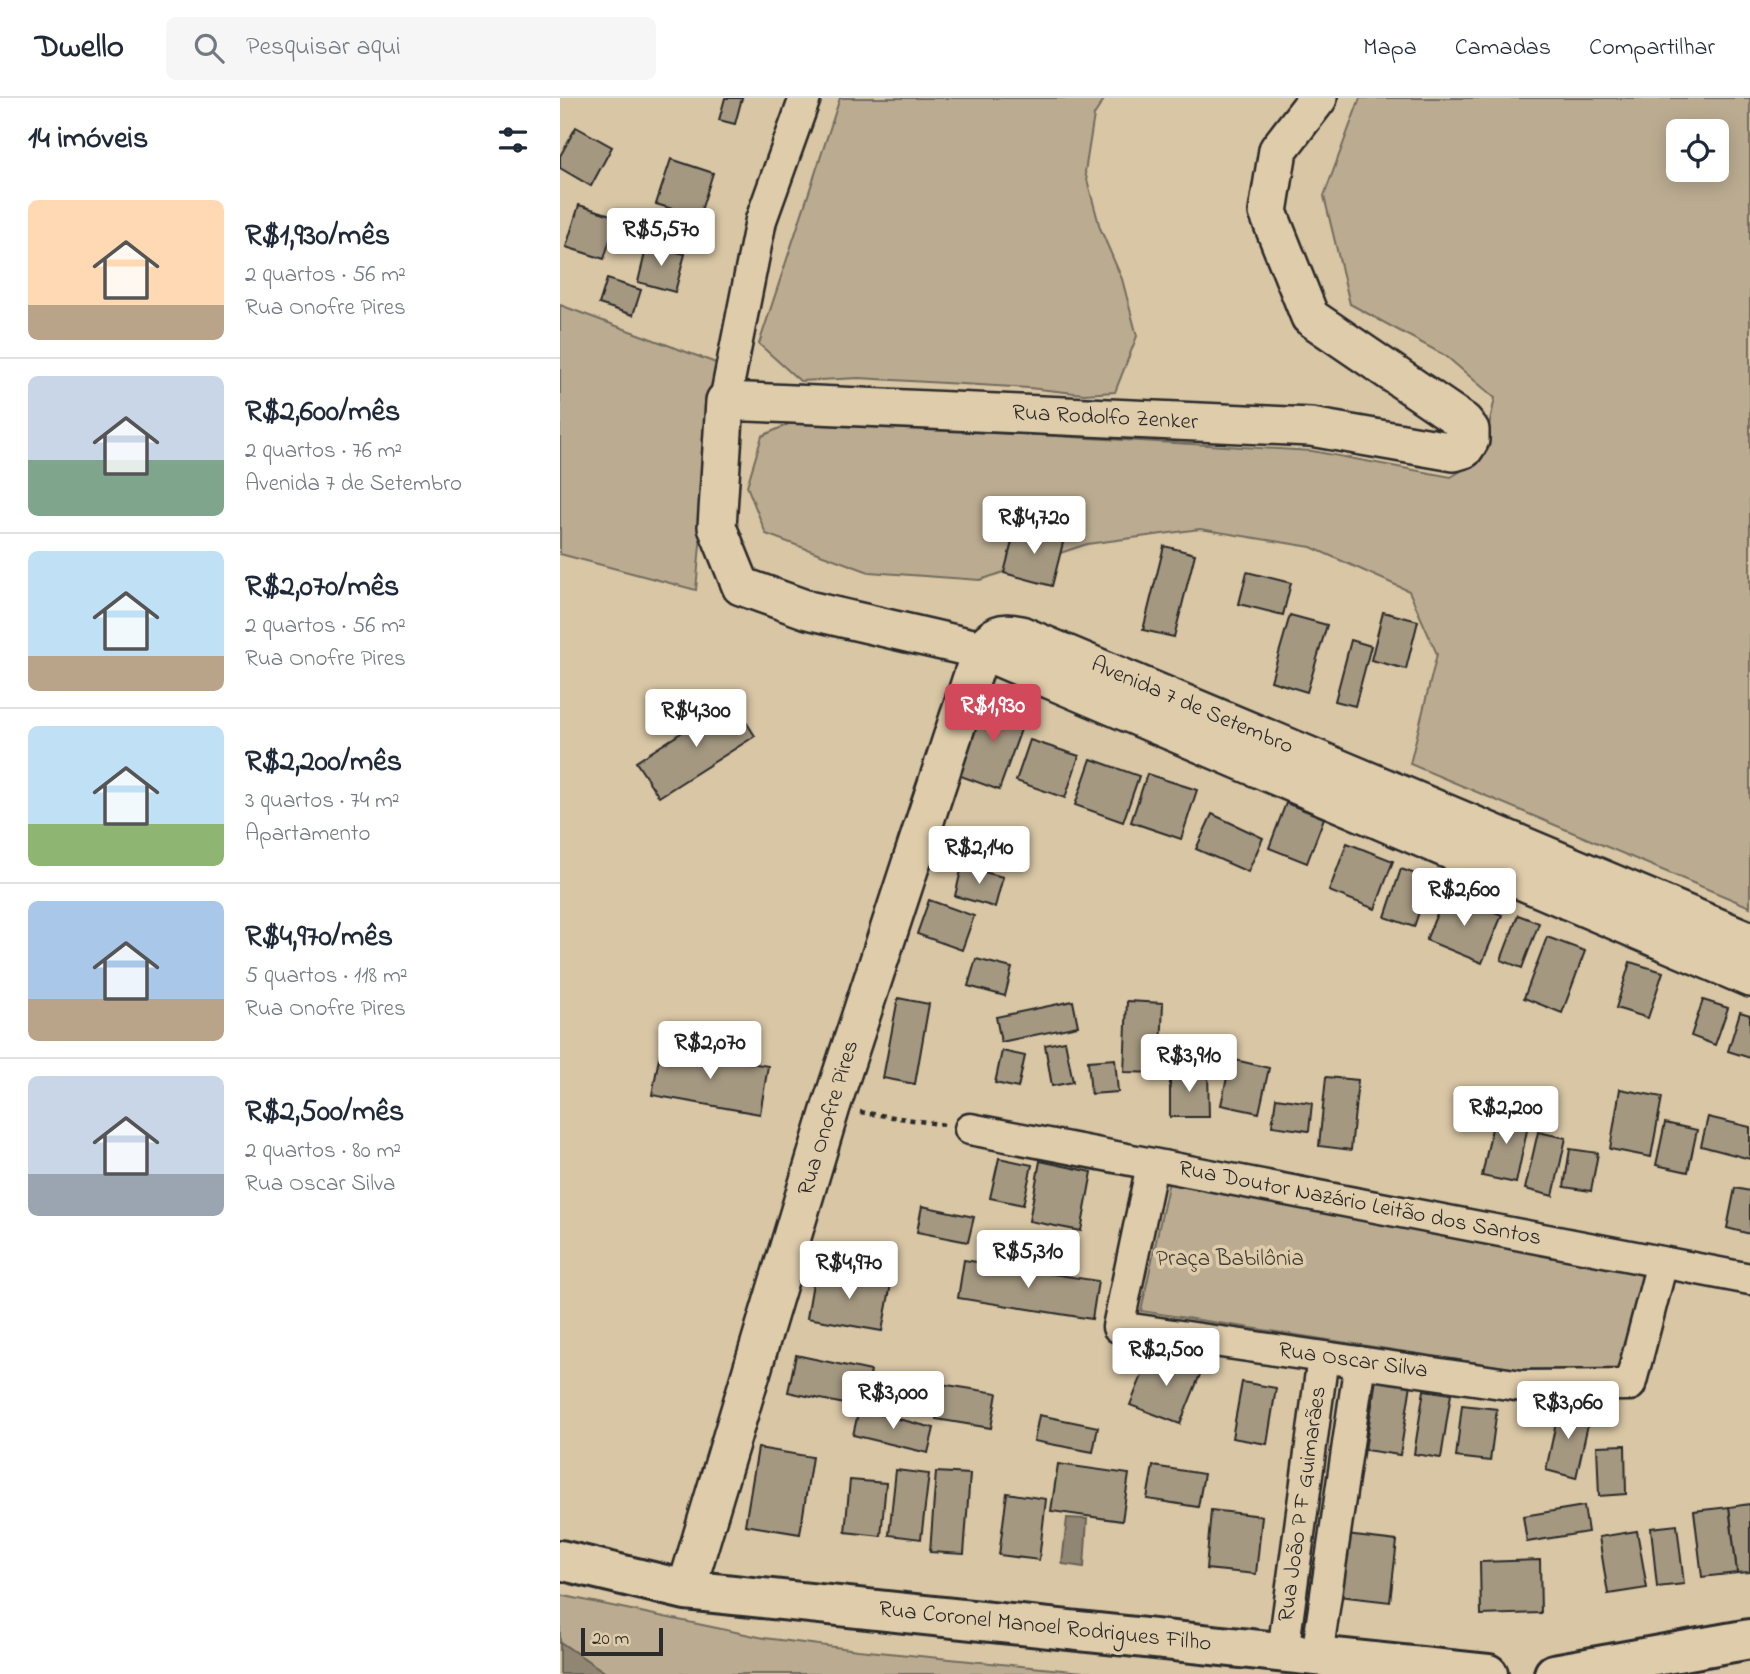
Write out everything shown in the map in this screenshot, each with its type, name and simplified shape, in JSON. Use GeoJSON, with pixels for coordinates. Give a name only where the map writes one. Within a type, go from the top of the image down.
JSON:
{"type":"FeatureCollection","features":[{"type":"Feature","properties":{"kind":"main road","name":"Rua Coronel Manoel Rodrigues Filho"},"geometry":{"type":"LineString","coordinates":[[560,1560],[686,1590],[1488,1674]]}},
{"type":"Feature","properties":{"kind":"main road"},"geometry":{"type":"LineString","coordinates":[[1554,1674],[1750,1639]]}},
{"type":"Feature","properties":{"kind":"street"},"geometry":{"type":"LineString","coordinates":[[805,98],[761,220],[725,401],[717,527],[741,586],[807,610],[981,650]]}},
{"type":"Feature","properties":{"kind":"street","name":"Rua Rodolfo Zenker"},"geometry":{"type":"LineString","coordinates":[[725,401],[1311,427],[1454,452],[1464,449],[1470,440],[1470,430],[1464,422],[1310,317],[1268,212],[1278,150],[1318,98]]}},
{"type":"Feature","properties":{"kind":"street","name":"Avenida 7 de Setembro"},"geometry":{"type":"LineString","coordinates":[[981,650],[1243,744],[1526,864],[1750,978]]}},
{"type":"Feature","properties":{"kind":"street","name":"Rua Onofre Pires"},"geometry":{"type":"LineString","coordinates":[[686,1590],[831,1107],[981,650]]}},
{"type":"Feature","properties":{"kind":"street","name":"Avenida 7 de Setembro"},"geometry":{"type":"LineString","coordinates":[[1526,864],[1750,941]]}},
{"type":"Feature","properties":{"kind":"street","name":"Rua Doutor Nazário Leitão dos Santos"},"geometry":{"type":"LineString","coordinates":[[970,1129],[1750,1279]]}},
{"type":"Feature","properties":{"kind":"street","name":"Rua Oscar Silva"},"geometry":{"type":"LineString","coordinates":[[1152,1165],[1118,1327],[1522,1386],[1630,1385],[1662,1263]]}},
{"type":"Feature","properties":{"kind":"street","name":"Rua João P F Guimarães"},"geometry":{"type":"LineString","coordinates":[[1300,1654],[1323,1357]]}},
{"type":"Feature","properties":{"kind":"street","name":"Rua João P F Guimarães"},"geometry":{"type":"LineString","coordinates":[[1300,1654],[1360,1363]]}},
{"type":"Feature","properties":{"kind":"path"},"geometry":{"type":"LineString","coordinates":[[831,1107],[970,1129]]}},
{"type":"Feature","properties":{"kind":"green space"},"geometry":{"type":"Polygon","coordinates":[[[840,98],[1105,98],[1094,115],[1085,172],[1100,228],[1122,279],[1137,336],[1115,392],[1084,394],[859,378],[800,381],[759,344],[840,98]]]}},
{"type":"Feature","properties":{"kind":"green space"},"geometry":{"type":"Polygon","coordinates":[[[1360,98],[1750,98],[1750,907],[1410,764],[1437,654],[1409,591],[1311,547],[1200,529],[1087,544],[980,580],[869,572],[766,534],[747,486],[762,436],[795,421],[1312,451],[1451,477],[1482,458],[1495,398],[1446,356],[1350,304],[1324,196],[1360,98]]]}},
{"type":"Feature","properties":{"kind":"green space"},"geometry":{"type":"Polygon","coordinates":[[[560,305],[716,363],[696,590],[560,554],[560,305]]]}},
{"type":"Feature","properties":{"kind":"green space","name":"Praça Babilônia"},"geometry":{"type":"Polygon","coordinates":[[[1169,1181],[1644,1269],[1621,1370],[1517,1369],[1141,1311],[1169,1181]]]}},
{"type":"Feature","properties":{"kind":"green space"},"geometry":{"type":"Polygon","coordinates":[[[560,1595],[764,1638],[1104,1674],[607,1674],[560,1642],[560,1595]]]}},
{"type":"Feature","properties":{"kind":"shaded area"},"geometry":{"type":"Polygon","coordinates":[[[1067,1518],[1087,1519],[1084,1567],[1062,1564],[1067,1518]]]}},
{"type":"Feature","properties":{"kind":"shaded area"},"geometry":{"type":"Polygon","coordinates":[[[560,1642],[606,1673],[607,1674],[560,1674],[560,1642]]]}},
{"type":"Feature","properties":{"kind":"building"},"geometry":{"type":"Polygon","coordinates":[[[725,98],[742,98],[735,124],[719,120],[725,98]]]}},
{"type":"Feature","properties":{"kind":"building"},"geometry":{"type":"Polygon","coordinates":[[[576,127],[612,147],[591,186],[560,168],[560,156],[576,127]]]}},
{"type":"Feature","properties":{"kind":"building"},"geometry":{"type":"Polygon","coordinates":[[[671,159],[713,173],[699,217],[656,204],[671,159]]]}},
{"type":"Feature","properties":{"kind":"building"},"geometry":{"type":"Polygon","coordinates":[[[579,205],[617,217],[604,259],[566,247],[579,205]]]}},
{"type":"Feature","properties":{"kind":"building"},"geometry":{"type":"Polygon","coordinates":[[[647,245],[685,254],[675,292],[638,282],[647,245]]]}},
{"type":"Feature","properties":{"kind":"building"},"geometry":{"type":"Polygon","coordinates":[[[607,279],[641,290],[633,315],[599,304],[607,279]]]}},
{"type":"Feature","properties":{"kind":"building"},"geometry":{"type":"Polygon","coordinates":[[[1016,526],[1064,539],[1052,586],[1004,573],[1016,526]]]}},
{"type":"Feature","properties":{"kind":"building"},"geometry":{"type":"Polygon","coordinates":[[[1164,546],[1195,554],[1174,637],[1143,630],[1164,546]]]}},
{"type":"Feature","properties":{"kind":"building"},"geometry":{"type":"Polygon","coordinates":[[[1247,572],[1291,583],[1283,615],[1239,604],[1247,572]]]}},
{"type":"Feature","properties":{"kind":"building"},"geometry":{"type":"Polygon","coordinates":[[[1383,612],[1418,621],[1406,669],[1371,660],[1383,612]]]}},
{"type":"Feature","properties":{"kind":"building"},"geometry":{"type":"Polygon","coordinates":[[[1290,615],[1327,625],[1307,692],[1271,681],[1290,615]]]}},
{"type":"Feature","properties":{"kind":"building"},"geometry":{"type":"Polygon","coordinates":[[[1351,640],[1371,646],[1355,706],[1335,701],[1351,640]]]}},
{"type":"Feature","properties":{"kind":"building"},"geometry":{"type":"Polygon","coordinates":[[[987,698],[1027,713],[999,790],[958,775],[987,698]]]}},
{"type":"Feature","properties":{"kind":"building"},"geometry":{"type":"Polygon","coordinates":[[[732,700],[755,736],[659,797],[636,762],[732,700]]]}},
{"type":"Feature","properties":{"kind":"building"},"geometry":{"type":"Polygon","coordinates":[[[1030,740],[1079,756],[1065,798],[1016,781],[1030,740]]]}},
{"type":"Feature","properties":{"kind":"building"},"geometry":{"type":"Polygon","coordinates":[[[1091,759],[1139,776],[1123,822],[1075,805],[1091,759]]]}},
{"type":"Feature","properties":{"kind":"building"},"geometry":{"type":"Polygon","coordinates":[[[1147,774],[1197,790],[1181,839],[1131,822],[1147,774]]]}},
{"type":"Feature","properties":{"kind":"building"},"geometry":{"type":"Polygon","coordinates":[[[1286,803],[1324,818],[1307,863],[1269,848],[1286,803]]]}},
{"type":"Feature","properties":{"kind":"building"},"geometry":{"type":"Polygon","coordinates":[[[1212,814],[1263,838],[1248,872],[1196,849],[1212,814]]]}},
{"type":"Feature","properties":{"kind":"building"},"geometry":{"type":"Polygon","coordinates":[[[1347,843],[1393,861],[1375,909],[1329,891],[1347,843]]]}},
{"type":"Feature","properties":{"kind":"building"},"geometry":{"type":"Polygon","coordinates":[[[962,866],[1003,877],[995,907],[955,896],[962,866]]]}},
{"type":"Feature","properties":{"kind":"building"},"geometry":{"type":"Polygon","coordinates":[[[1401,869],[1430,879],[1414,927],[1385,917],[1401,869]]]}},
{"type":"Feature","properties":{"kind":"building"},"geometry":{"type":"Polygon","coordinates":[[[1446,892],[1502,915],[1482,963],[1426,940],[1446,892]]]}},
{"type":"Feature","properties":{"kind":"building"},"geometry":{"type":"Polygon","coordinates":[[[929,900],[974,916],[962,950],[917,934],[929,900]]]}},
{"type":"Feature","properties":{"kind":"building"},"geometry":{"type":"Polygon","coordinates":[[[1518,915],[1539,923],[1522,968],[1501,960],[1518,915]]]}},
{"type":"Feature","properties":{"kind":"building"},"geometry":{"type":"Polygon","coordinates":[[[1547,937],[1585,951],[1562,1013],[1524,998],[1547,937]]]}},
{"type":"Feature","properties":{"kind":"building"},"geometry":{"type":"Polygon","coordinates":[[[976,959],[1012,968],[1005,996],[968,986],[976,959]]]}},
{"type":"Feature","properties":{"kind":"building"},"geometry":{"type":"Polygon","coordinates":[[[1630,962],[1663,972],[1648,1018],[1616,1008],[1630,962]]]}},
{"type":"Feature","properties":{"kind":"building"},"geometry":{"type":"Polygon","coordinates":[[[898,998],[929,1004],[915,1084],[883,1078],[898,998]]]}},
{"type":"Feature","properties":{"kind":"building"},"geometry":{"type":"Polygon","coordinates":[[[1703,1000],[1728,1008],[1715,1045],[1691,1036],[1703,1000]]]}},
{"type":"Feature","properties":{"kind":"building"},"geometry":{"type":"Polygon","coordinates":[[[1073,1001],[1078,1026],[1001,1042],[996,1017],[1073,1001]]]}},
{"type":"Feature","properties":{"kind":"building"},"geometry":{"type":"Polygon","coordinates":[[[1127,1001],[1163,1003],[1160,1073],[1124,1072],[1127,1001]]]}},
{"type":"Feature","properties":{"kind":"building"},"geometry":{"type":"Polygon","coordinates":[[[1740,1012],[1750,1015],[1750,1058],[1728,1051],[1740,1012]]]}},
{"type":"Feature","properties":{"kind":"building"},"geometry":{"type":"Polygon","coordinates":[[[1065,1041],[1073,1082],[1052,1086],[1045,1045],[1065,1041]]]}},
{"type":"Feature","properties":{"kind":"building"},"geometry":{"type":"Polygon","coordinates":[[[661,1047],[768,1066],[760,1114],[652,1095],[661,1047]]]}},
{"type":"Feature","properties":{"kind":"building"},"geometry":{"type":"Polygon","coordinates":[[[1002,1051],[1025,1056],[1018,1088],[995,1083],[1002,1051]]]}},
{"type":"Feature","properties":{"kind":"building"},"geometry":{"type":"Polygon","coordinates":[[[1115,1059],[1118,1092],[1091,1094],[1088,1061],[1115,1059]]]}},
{"type":"Feature","properties":{"kind":"building"},"geometry":{"type":"Polygon","coordinates":[[[1231,1059],[1269,1068],[1259,1113],[1221,1105],[1231,1059]]]}},
{"type":"Feature","properties":{"kind":"building"},"geometry":{"type":"Polygon","coordinates":[[[1170,1071],[1208,1071],[1209,1117],[1170,1117],[1170,1071]]]}},
{"type":"Feature","properties":{"kind":"building"},"geometry":{"type":"Polygon","coordinates":[[[1326,1077],[1358,1080],[1351,1150],[1319,1146],[1326,1077]]]}},
{"type":"Feature","properties":{"kind":"building"},"geometry":{"type":"Polygon","coordinates":[[[1620,1089],[1662,1097],[1651,1157],[1610,1149],[1620,1089]]]}},
{"type":"Feature","properties":{"kind":"building"},"geometry":{"type":"Polygon","coordinates":[[[1276,1098],[1312,1103],[1309,1131],[1272,1126],[1276,1098]]]}},
{"type":"Feature","properties":{"kind":"building"},"geometry":{"type":"Polygon","coordinates":[[[1496,1109],[1530,1116],[1516,1183],[1482,1176],[1496,1109]]]}},
{"type":"Feature","properties":{"kind":"building"},"geometry":{"type":"Polygon","coordinates":[[[1708,1117],[1750,1127],[1750,1159],[1701,1146],[1708,1117]]]}},
{"type":"Feature","properties":{"kind":"building"},"geometry":{"type":"Polygon","coordinates":[[[1665,1123],[1697,1130],[1688,1172],[1656,1165],[1665,1123]]]}},
{"type":"Feature","properties":{"kind":"building"},"geometry":{"type":"Polygon","coordinates":[[[1538,1132],[1566,1138],[1553,1196],[1525,1189],[1538,1132]]]}},
{"type":"Feature","properties":{"kind":"building"},"geometry":{"type":"Polygon","coordinates":[[[1570,1149],[1598,1153],[1591,1191],[1564,1187],[1570,1149]]]}},
{"type":"Feature","properties":{"kind":"building"},"geometry":{"type":"Polygon","coordinates":[[[999,1158],[1032,1165],[1023,1205],[990,1198],[999,1158]]]}},
{"type":"Feature","properties":{"kind":"building"},"geometry":{"type":"Polygon","coordinates":[[[1040,1161],[1092,1172],[1081,1231],[1029,1221],[1040,1161]]]}},
{"type":"Feature","properties":{"kind":"building"},"geometry":{"type":"Polygon","coordinates":[[[1735,1188],[1750,1191],[1750,1234],[1727,1228],[1735,1188]]]}},
{"type":"Feature","properties":{"kind":"building"},"geometry":{"type":"Polygon","coordinates":[[[922,1206],[974,1217],[968,1242],[917,1232],[922,1206]]]}},
{"type":"Feature","properties":{"kind":"building"},"geometry":{"type":"Polygon","coordinates":[[[1023,1241],[1073,1247],[1071,1270],[1021,1264],[1023,1241]]]}},
{"type":"Feature","properties":{"kind":"building"},"geometry":{"type":"Polygon","coordinates":[[[964,1260],[1098,1281],[1092,1319],[958,1298],[964,1260]]]}},
{"type":"Feature","properties":{"kind":"building"},"geometry":{"type":"Polygon","coordinates":[[[815,1271],[891,1284],[882,1331],[807,1318],[815,1271]]]}},
{"type":"Feature","properties":{"kind":"building"},"geometry":{"type":"Polygon","coordinates":[[[1151,1353],[1201,1372],[1180,1424],[1130,1405],[1151,1353]]]}},
{"type":"Feature","properties":{"kind":"building"},"geometry":{"type":"Polygon","coordinates":[[[796,1355],[871,1371],[863,1408],[788,1392],[796,1355]]]}},
{"type":"Feature","properties":{"kind":"building"},"geometry":{"type":"Polygon","coordinates":[[[1376,1379],[1411,1384],[1400,1455],[1365,1450],[1376,1379]]]}},
{"type":"Feature","properties":{"kind":"building"},"geometry":{"type":"Polygon","coordinates":[[[1242,1382],[1276,1388],[1267,1444],[1232,1438],[1242,1382]]]}},
{"type":"Feature","properties":{"kind":"building"},"geometry":{"type":"Polygon","coordinates":[[[941,1384],[997,1393],[991,1428],[936,1419],[941,1384]]]}},
{"type":"Feature","properties":{"kind":"building"},"geometry":{"type":"Polygon","coordinates":[[[1424,1390],[1451,1394],[1441,1458],[1414,1454],[1424,1390]]]}},
{"type":"Feature","properties":{"kind":"building"},"geometry":{"type":"Polygon","coordinates":[[[1560,1404],[1591,1411],[1576,1478],[1546,1470],[1560,1404]]]}},
{"type":"Feature","properties":{"kind":"building"},"geometry":{"type":"Polygon","coordinates":[[[1462,1405],[1497,1409],[1490,1461],[1456,1457],[1462,1405]]]}},
{"type":"Feature","properties":{"kind":"building"},"geometry":{"type":"Polygon","coordinates":[[[859,1409],[934,1428],[928,1453],[853,1435],[859,1409]]]}},
{"type":"Feature","properties":{"kind":"building"},"geometry":{"type":"Polygon","coordinates":[[[1039,1415],[1098,1427],[1093,1452],[1034,1441],[1039,1415]]]}},
{"type":"Feature","properties":{"kind":"building"},"geometry":{"type":"Polygon","coordinates":[[[1625,1445],[1626,1494],[1599,1496],[1597,1446],[1625,1445]]]}},
{"type":"Feature","properties":{"kind":"building"},"geometry":{"type":"Polygon","coordinates":[[[758,1448],[812,1457],[800,1534],[745,1525],[758,1448]]]}},
{"type":"Feature","properties":{"kind":"building"},"geometry":{"type":"Polygon","coordinates":[[[1058,1464],[1129,1474],[1122,1521],[1051,1511],[1058,1464]]]}},
{"type":"Feature","properties":{"kind":"building"},"geometry":{"type":"Polygon","coordinates":[[[1153,1466],[1204,1474],[1198,1507],[1147,1499],[1153,1466]]]}},
{"type":"Feature","properties":{"kind":"building"},"geometry":{"type":"Polygon","coordinates":[[[896,1470],[929,1474],[921,1539],[889,1535],[896,1470]]]}},
{"type":"Feature","properties":{"kind":"building"},"geometry":{"type":"Polygon","coordinates":[[[936,1472],[970,1474],[964,1554],[930,1552],[936,1472]]]}},
{"type":"Feature","properties":{"kind":"building"},"geometry":{"type":"Polygon","coordinates":[[[850,1480],[886,1483],[881,1536],[845,1532],[850,1480]]]}},
{"type":"Feature","properties":{"kind":"building"},"geometry":{"type":"Polygon","coordinates":[[[1007,1493],[1046,1499],[1039,1560],[999,1555],[1007,1493]]]}},
{"type":"Feature","properties":{"kind":"building"},"geometry":{"type":"Polygon","coordinates":[[[1750,1504],[1750,1572],[1737,1573],[1729,1507],[1750,1504]]]}},
{"type":"Feature","properties":{"kind":"building"},"geometry":{"type":"Polygon","coordinates":[[[1584,1506],[1588,1532],[1527,1542],[1523,1516],[1584,1506]]]}},
{"type":"Feature","properties":{"kind":"building"},"geometry":{"type":"Polygon","coordinates":[[[1729,1507],[1737,1573],[1702,1577],[1694,1511],[1729,1507]]]}},
{"type":"Feature","properties":{"kind":"building"},"geometry":{"type":"Polygon","coordinates":[[[1211,1510],[1262,1516],[1256,1574],[1206,1569],[1211,1510]]]}},
{"type":"Feature","properties":{"kind":"building"},"geometry":{"type":"Polygon","coordinates":[[[1677,1525],[1684,1584],[1657,1587],[1651,1528],[1677,1525]]]}},
{"type":"Feature","properties":{"kind":"building"},"geometry":{"type":"Polygon","coordinates":[[[1637,1531],[1647,1588],[1608,1594],[1599,1537],[1637,1531]]]}},
{"type":"Feature","properties":{"kind":"building"},"geometry":{"type":"Polygon","coordinates":[[[1346,1535],[1397,1541],[1390,1602],[1339,1596],[1346,1535]]]}},
{"type":"Feature","properties":{"kind":"building"},"geometry":{"type":"Polygon","coordinates":[[[1540,1560],[1541,1613],[1481,1615],[1480,1562],[1540,1560]]]}}]}
